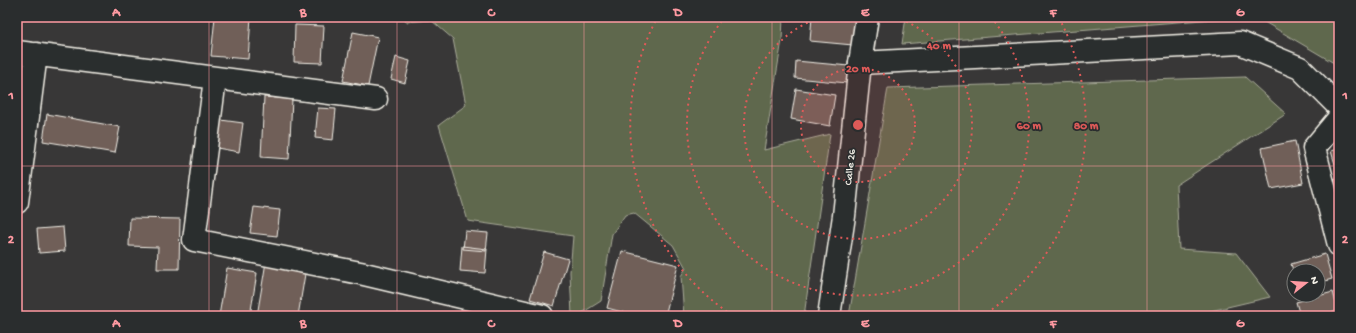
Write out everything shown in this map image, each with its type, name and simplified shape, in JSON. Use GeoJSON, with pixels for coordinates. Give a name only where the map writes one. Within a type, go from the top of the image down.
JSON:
{"type":"FeatureCollection","features":[{"type":"Feature","properties":{"kind":"street","name":"Calle 26"},"geometry":{"type":"LineString","coordinates":[[829,316],[844,216],[860,64],[867,17]]}},
{"type":"Feature","properties":{"kind":"street"},"geometry":{"type":"LineString","coordinates":[[860,64],[1240,43],[1300,68],[1339,107]]}},
{"type":"Feature","properties":{"kind":"street"},"geometry":{"type":"LineString","coordinates":[[17,202],[26,53],[376,99]]}},
{"type":"Feature","properties":{"kind":"street"},"geometry":{"type":"LineString","coordinates":[[215,79],[194,240],[360,273],[542,316]]}},
{"type":"Feature","properties":{"kind":"street"},"geometry":{"type":"LineString","coordinates":[[1339,118],[1314,148],[1339,245]]}},
{"type":"Feature","properties":{"kind":"green space"},"geometry":{"type":"Polygon","coordinates":[[[404,17],[783,17],[782,40],[764,150],[830,134],[804,316],[684,316],[681,276],[686,268],[673,245],[634,213],[625,215],[612,234],[601,301],[577,316],[572,316],[570,272],[573,236],[468,221],[439,125],[466,105],[453,39],[431,20],[406,22],[404,17]]]}},
{"type":"Feature","properties":{"kind":"green space"},"geometry":{"type":"Polygon","coordinates":[[[906,17],[1240,17],[902,44],[906,17]]]}},
{"type":"Feature","properties":{"kind":"green space"},"geometry":{"type":"Polygon","coordinates":[[[1256,17],[1339,17],[1339,66],[1256,17]]]}},
{"type":"Feature","properties":{"kind":"green space"},"geometry":{"type":"Polygon","coordinates":[[[1245,77],[1286,114],[1176,185],[1179,249],[1236,253],[1270,297],[1189,316],[849,316],[888,88],[1245,77]]]}},
{"type":"Feature","properties":{"kind":"building"},"geometry":{"type":"Polygon","coordinates":[[[215,17],[251,17],[248,59],[211,56],[215,17]]]}},
{"type":"Feature","properties":{"kind":"building"},"geometry":{"type":"Polygon","coordinates":[[[812,17],[855,17],[853,45],[810,41],[812,17]]]}},
{"type":"Feature","properties":{"kind":"building"},"geometry":{"type":"Polygon","coordinates":[[[295,25],[324,26],[322,63],[294,62],[295,25]]]}},
{"type":"Feature","properties":{"kind":"building"},"geometry":{"type":"Polygon","coordinates":[[[353,32],[378,37],[368,86],[343,81],[353,32]]]}},
{"type":"Feature","properties":{"kind":"building"},"geometry":{"type":"Polygon","coordinates":[[[396,57],[410,61],[405,83],[391,79],[396,57]]]}},
{"type":"Feature","properties":{"kind":"building"},"geometry":{"type":"Polygon","coordinates":[[[796,61],[849,66],[847,83],[795,78],[796,61]]]}},
{"type":"Feature","properties":{"kind":"building"},"geometry":{"type":"Polygon","coordinates":[[[796,89],[835,95],[830,126],[791,119],[796,89]]]}},
{"type":"Feature","properties":{"kind":"building"},"geometry":{"type":"Polygon","coordinates":[[[264,97],[292,99],[289,159],[261,157],[264,97]]]}},
{"type":"Feature","properties":{"kind":"building"},"geometry":{"type":"Polygon","coordinates":[[[318,108],[336,109],[333,140],[315,138],[318,108]]]}},
{"type":"Feature","properties":{"kind":"building"},"geometry":{"type":"Polygon","coordinates":[[[47,114],[120,127],[115,153],[43,141],[47,114]]]}},
{"type":"Feature","properties":{"kind":"building"},"geometry":{"type":"Polygon","coordinates":[[[221,120],[243,123],[239,152],[217,148],[221,120]]]}},
{"type":"Feature","properties":{"kind":"building"},"geometry":{"type":"Polygon","coordinates":[[[1295,141],[1303,183],[1271,189],[1262,148],[1295,141]]]}},
{"type":"Feature","properties":{"kind":"building"},"geometry":{"type":"Polygon","coordinates":[[[1339,149],[1339,174],[1338,174],[1331,151],[1339,149]]]}},
{"type":"Feature","properties":{"kind":"building"},"geometry":{"type":"Polygon","coordinates":[[[1339,178],[1339,200],[1333,179],[1339,178]]]}},
{"type":"Feature","properties":{"kind":"building"},"geometry":{"type":"Polygon","coordinates":[[[254,207],[280,210],[277,236],[250,233],[254,207]]]}},
{"type":"Feature","properties":{"kind":"building"},"geometry":{"type":"Polygon","coordinates":[[[130,218],[180,219],[179,269],[157,269],[158,247],[129,246],[130,218]]]}},
{"type":"Feature","properties":{"kind":"building"},"geometry":{"type":"Polygon","coordinates":[[[63,227],[65,251],[39,253],[37,229],[63,227]]]}},
{"type":"Feature","properties":{"kind":"building"},"geometry":{"type":"Polygon","coordinates":[[[465,231],[488,233],[486,251],[463,249],[465,231]]]}},
{"type":"Feature","properties":{"kind":"building"},"geometry":{"type":"Polygon","coordinates":[[[462,246],[487,249],[485,273],[460,271],[462,246]]]}},
{"type":"Feature","properties":{"kind":"building"},"geometry":{"type":"Polygon","coordinates":[[[622,251],[678,265],[665,316],[637,316],[607,308],[622,251]]]}},
{"type":"Feature","properties":{"kind":"building"},"geometry":{"type":"Polygon","coordinates":[[[544,252],[568,259],[554,306],[530,299],[544,252]]]}},
{"type":"Feature","properties":{"kind":"building"},"geometry":{"type":"Polygon","coordinates":[[[1325,254],[1332,279],[1326,281],[1326,263],[1294,263],[1325,254]]]}},
{"type":"Feature","properties":{"kind":"building"},"geometry":{"type":"Polygon","coordinates":[[[266,262],[306,268],[298,316],[257,316],[266,262]]]}},
{"type":"Feature","properties":{"kind":"building"},"geometry":{"type":"Polygon","coordinates":[[[227,268],[257,273],[250,316],[219,316],[227,268]]]}},
{"type":"Feature","properties":{"kind":"building"},"geometry":{"type":"Polygon","coordinates":[[[1333,292],[1338,311],[1317,316],[1300,316],[1296,303],[1326,303],[1326,294],[1333,292]]]}}]}
